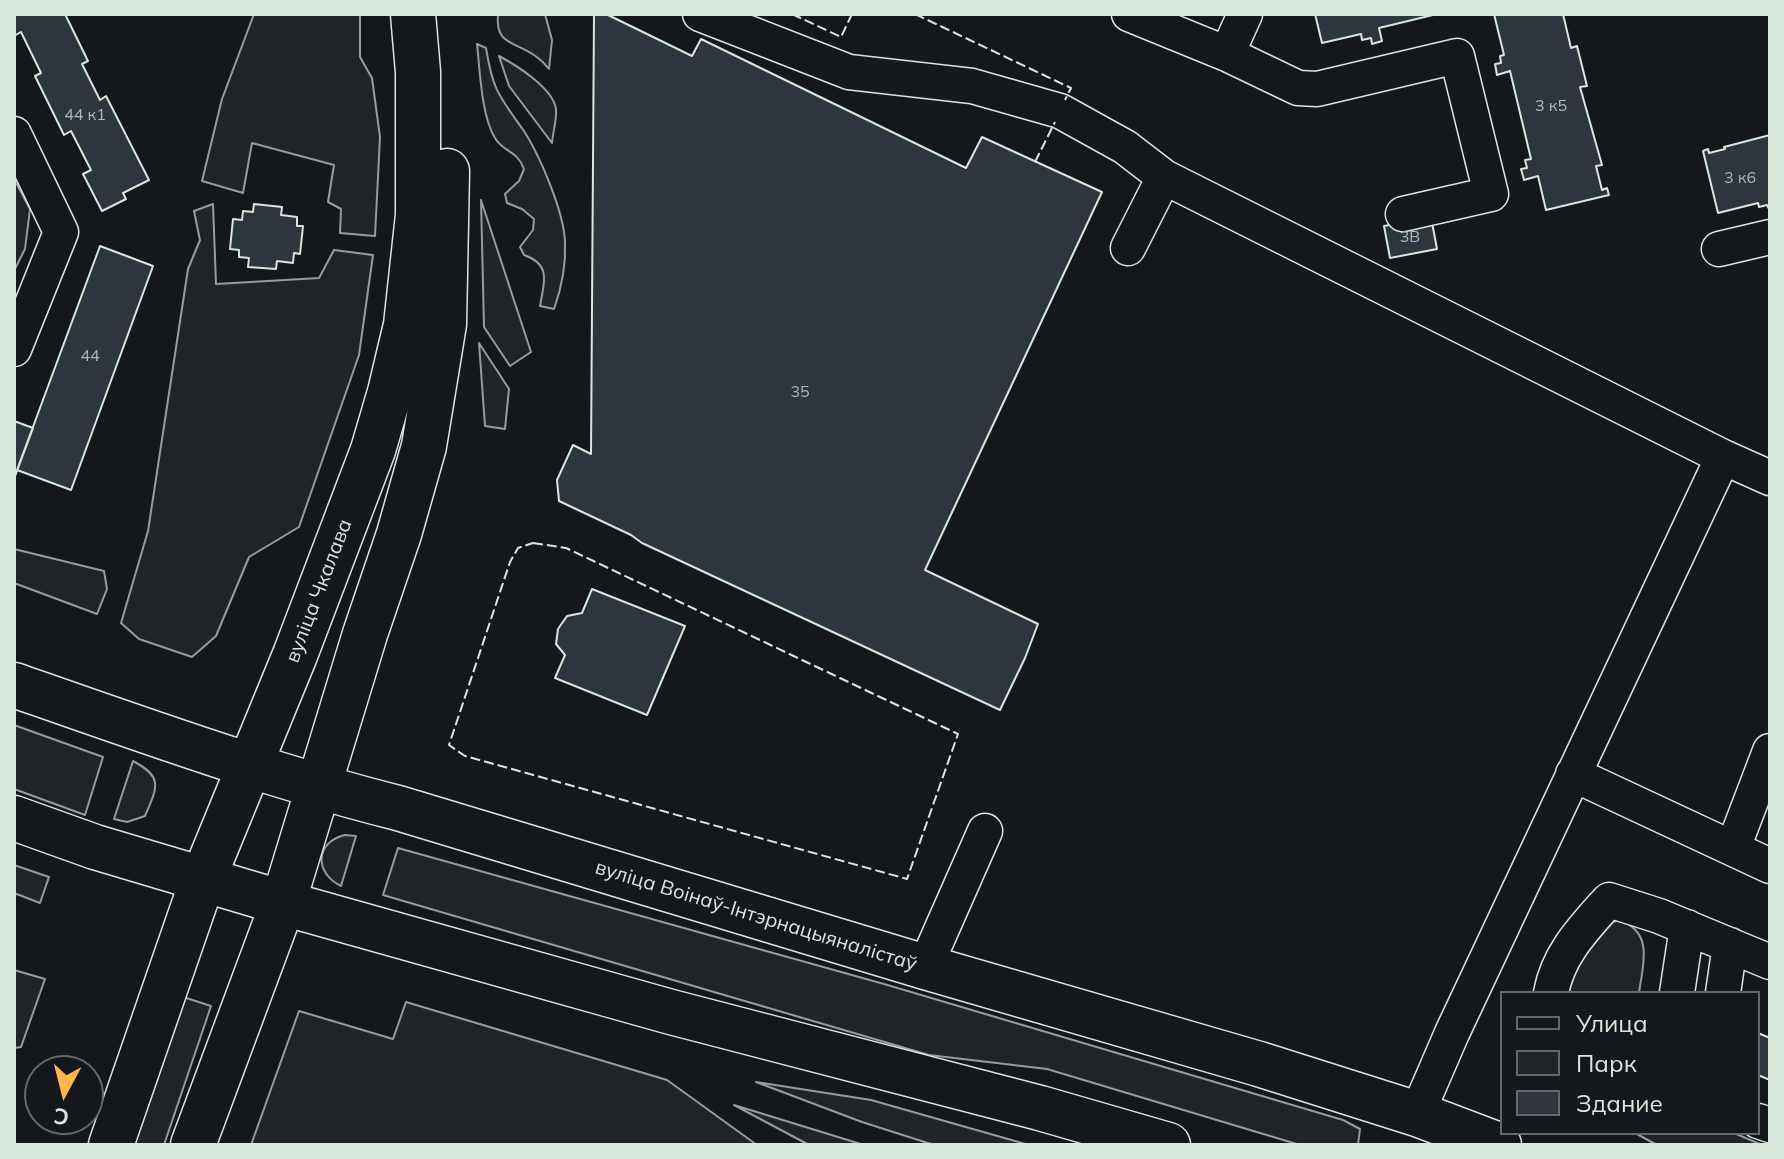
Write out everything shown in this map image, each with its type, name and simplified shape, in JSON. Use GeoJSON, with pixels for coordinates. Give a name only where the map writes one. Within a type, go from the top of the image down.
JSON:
{"type":"FeatureCollection","features":[{"type":"Feature","properties":{"kind":"main road","name":"вуліца Чкалава"},"geometry":{"type":"LineString","coordinates":[[111,1145],[203,879],[295,655],[373,450],[406,325],[418,215],[418,72],[413,14]]}},
{"type":"Feature","properties":{"kind":"main road"},"geometry":{"type":"LineString","coordinates":[[193,1145],[283,903],[424,446],[444,324],[448,217],[443,14]]}},
{"type":"Feature","properties":{"kind":"main road","name":"вуліца Воінаў-Інтэрнацыяналістаў"},"geometry":{"type":"LineString","coordinates":[[14,685],[319,788],[409,811],[1259,1064],[1411,1129],[1499,1145]]}},
{"type":"Feature","properties":{"kind":"main road"},"geometry":{"type":"LineString","coordinates":[[14,818],[95,847],[283,903],[715,1024],[1040,1108],[1168,1145]]}},
{"type":"Feature","properties":{"kind":"lane"},"geometry":{"type":"LineString","coordinates":[[700,14],[849,72],[972,86],[1060,111],[1125,147],[1164,177],[1770,478]]}},
{"type":"Feature","properties":{"kind":"lane"},"geometry":{"type":"LineString","coordinates":[[1227,54],[1245,14]]}},
{"type":"Feature","properties":{"kind":"lane"},"geometry":{"type":"LineString","coordinates":[[1140,16],[1298,88],[1317,89],[1457,56],[1491,194],[1403,214]]}},
{"type":"Feature","properties":{"kind":"lane"},"geometry":{"type":"LineString","coordinates":[[14,134],[61,232],[14,349]]}},
{"type":"Feature","properties":{"kind":"lane"},"geometry":{"type":"LineString","coordinates":[[1128,248],[1164,177]]}},
{"type":"Feature","properties":{"kind":"lane"},"geometry":{"type":"LineString","coordinates":[[1719,249],[1770,237]]}},
{"type":"Feature","properties":{"kind":"lane"},"geometry":{"type":"LineString","coordinates":[[1411,1129],[1440,1058],[1723,457]]}},
{"type":"Feature","properties":{"kind":"lane"},"geometry":{"type":"LineString","coordinates":[[1733,848],[1770,751]]}},
{"type":"Feature","properties":{"kind":"lane"},"geometry":{"type":"LineString","coordinates":[[1573,774],[1770,866]]}},
{"type":"Feature","properties":{"kind":"lane"},"geometry":{"type":"LineString","coordinates":[[925,967],[985,831]]}},
{"type":"Feature","properties":{"kind":"lane"},"geometry":{"type":"LineString","coordinates":[[1551,991],[1553,980],[1572,940],[1609,900],[1687,927],[1770,962]]}},
{"type":"Feature","properties":{"kind":"lane"},"geometry":{"type":"LineString","coordinates":[[1677,991],[1687,927]]}},
{"type":"Feature","properties":{"kind":"lane"},"geometry":{"type":"LineString","coordinates":[[1723,991],[1730,945]]}},
{"type":"Feature","properties":{"kind":"green space"},"geometry":{"type":"Polygon","coordinates":[[[254,14],[360,14],[360,57],[372,78],[380,137],[375,236],[340,233],[341,209],[328,202],[334,165],[252,143],[243,193],[202,181],[222,99],[254,14]]]}},
{"type":"Feature","properties":{"kind":"green space"},"geometry":{"type":"Polygon","coordinates":[[[498,14],[545,14],[552,40],[549,69],[534,55],[503,37],[498,14]]]}},
{"type":"Feature","properties":{"kind":"green space"},"geometry":{"type":"Polygon","coordinates":[[[477,44],[486,48],[495,85],[537,155],[560,216],[565,259],[554,309],[540,306],[544,282],[542,269],[524,255],[520,247],[533,230],[534,219],[522,209],[507,203],[505,194],[519,181],[524,169],[518,159],[498,143],[490,128],[477,44]]]}},
{"type":"Feature","properties":{"kind":"green space"},"geometry":{"type":"Polygon","coordinates":[[[499,56],[533,78],[553,101],[556,113],[552,143],[509,86],[499,56]]]}},
{"type":"Feature","properties":{"kind":"green space"},"geometry":{"type":"Polygon","coordinates":[[[14,179],[30,209],[25,249],[14,271],[14,179]]]}},
{"type":"Feature","properties":{"kind":"green space"},"geometry":{"type":"Polygon","coordinates":[[[481,200],[531,352],[510,366],[484,327],[481,200]]]}},
{"type":"Feature","properties":{"kind":"green space"},"geometry":{"type":"Polygon","coordinates":[[[213,204],[216,284],[319,278],[334,250],[373,255],[359,355],[299,527],[249,557],[216,636],[192,657],[139,639],[121,623],[148,531],[188,269],[200,240],[194,211],[213,204]]]}},
{"type":"Feature","properties":{"kind":"green space"},"geometry":{"type":"Polygon","coordinates":[[[479,343],[509,389],[505,429],[485,426],[479,343]]]}},
{"type":"Feature","properties":{"kind":"green space"},"geometry":{"type":"Polygon","coordinates":[[[14,549],[104,571],[107,589],[97,614],[14,583],[14,549]]]}},
{"type":"Feature","properties":{"kind":"green space"},"geometry":{"type":"Polygon","coordinates":[[[14,725],[103,757],[85,815],[14,789],[14,725]]]}},
{"type":"Feature","properties":{"kind":"green space"},"geometry":{"type":"Polygon","coordinates":[[[133,761],[149,772],[155,790],[145,816],[127,822],[114,819],[133,761]]]}},
{"type":"Feature","properties":{"kind":"green space"},"geometry":{"type":"Polygon","coordinates":[[[345,835],[356,836],[341,886],[326,874],[322,858],[328,844],[345,835]]]}},
{"type":"Feature","properties":{"kind":"green space"},"geometry":{"type":"Polygon","coordinates":[[[398,848],[884,984],[1343,1120],[1360,1129],[1358,1145],[1300,1145],[1047,1069],[929,1055],[383,895],[398,848]]]}},
{"type":"Feature","properties":{"kind":"green space"},"geometry":{"type":"Polygon","coordinates":[[[14,865],[49,877],[40,903],[14,893],[14,865]]]}},
{"type":"Feature","properties":{"kind":"green space"},"geometry":{"type":"Polygon","coordinates":[[[1620,920],[1638,933],[1644,950],[1639,991],[1566,991],[1581,947],[1587,938],[1620,920]]]}},
{"type":"Feature","properties":{"kind":"green space"},"geometry":{"type":"Polygon","coordinates":[[[14,970],[45,979],[21,1047],[14,1048],[14,970]]]}},
{"type":"Feature","properties":{"kind":"green space"},"geometry":{"type":"Polygon","coordinates":[[[177,995],[211,1006],[164,1145],[126,1145],[177,995]]]}},
{"type":"Feature","properties":{"kind":"green space"},"geometry":{"type":"Polygon","coordinates":[[[406,1002],[667,1080],[757,1145],[251,1145],[299,1011],[393,1039],[406,1002]]]}},
{"type":"Feature","properties":{"kind":"green space"},"geometry":{"type":"Polygon","coordinates":[[[756,1082],[871,1100],[1029,1145],[934,1145],[756,1082]]]}},
{"type":"Feature","properties":{"kind":"green space"},"geometry":{"type":"Polygon","coordinates":[[[734,1105],[864,1145],[809,1145],[734,1105]]]}},
{"type":"Feature","properties":{"kind":"green space"},"geometry":{"type":"Polygon","coordinates":[[[1639,1135],[1739,1135],[1762,1145],[1657,1145],[1639,1135]]]}},
{"type":"Feature","properties":{"kind":"building"},"geometry":{"type":"Polygon","coordinates":[[[14,14],[65,14],[88,61],[82,64],[100,100],[106,96],[149,180],[123,193],[126,199],[102,211],[83,174],[91,170],[71,131],[64,135],[35,76],[41,73],[21,32],[14,36],[14,14]]]}},
{"type":"Feature","properties":{"kind":"building"},"geometry":{"type":"Polygon","coordinates":[[[594,14],[606,14],[692,56],[701,39],[966,168],[982,137],[1102,192],[925,570],[1038,624],[1000,710],[642,543],[559,501],[557,480],[573,445],[591,454],[594,14]]]}},
{"type":"Feature","properties":{"kind":"building"},"geometry":{"type":"Polygon","coordinates":[[[1315,14],[1437,14],[1379,28],[1382,41],[1372,44],[1371,38],[1362,40],[1361,34],[1322,43],[1315,14]]]}},
{"type":"Feature","properties":{"kind":"building"},"geometry":{"type":"Polygon","coordinates":[[[1494,14],[1563,14],[1571,48],[1577,46],[1587,86],[1580,87],[1602,165],[1596,166],[1602,190],[1607,188],[1609,195],[1546,210],[1538,176],[1524,180],[1521,169],[1527,168],[1525,160],[1531,159],[1510,71],[1497,75],[1495,64],[1501,63],[1500,56],[1504,55],[1494,14]]]}},
{"type":"Feature","properties":{"kind":"building"},"geometry":{"type":"Polygon","coordinates":[[[1770,135],[1770,211],[1767,205],[1759,207],[1758,203],[1718,213],[1703,151],[1708,149],[1709,153],[1770,135]]]}},
{"type":"Feature","properties":{"kind":"building"},"geometry":{"type":"Polygon","coordinates":[[[254,204],[282,207],[281,215],[297,217],[297,226],[303,226],[300,254],[294,253],[293,263],[277,261],[276,269],[248,267],[249,258],[239,257],[239,250],[230,249],[233,219],[242,220],[243,211],[253,212],[254,204]]]}},
{"type":"Feature","properties":{"kind":"building"},"geometry":{"type":"Polygon","coordinates":[[[1431,217],[1437,249],[1390,258],[1384,226],[1431,217]]]}},
{"type":"Feature","properties":{"kind":"building"},"geometry":{"type":"Polygon","coordinates":[[[100,246],[153,266],[71,490],[17,470],[100,246]]]}},
{"type":"Feature","properties":{"kind":"building"},"geometry":{"type":"Polygon","coordinates":[[[14,421],[33,428],[14,479],[14,421]]]}},
{"type":"Feature","properties":{"kind":"building"},"geometry":{"type":"Polygon","coordinates":[[[592,589],[685,626],[647,715],[555,678],[565,655],[556,644],[558,629],[567,616],[582,613],[592,589]]]}},
{"type":"Feature","properties":{"kind":"building"},"geometry":{"type":"Polygon","coordinates":[[[1760,1034],[1770,1038],[1770,1080],[1760,1076],[1760,1034]]]}},
{"type":"Feature","properties":{"kind":"fence"},"geometry":{"type":"LineString","coordinates":[[792,14],[841,37],[852,14]]}},
{"type":"Feature","properties":{"kind":"fence"},"geometry":{"type":"LineString","coordinates":[[915,14],[1071,88],[1065,100]]}},
{"type":"Feature","properties":{"kind":"fence"},"geometry":{"type":"LineString","coordinates":[[1035,162],[1055,122]]}},
{"type":"Feature","properties":{"kind":"fence"},"geometry":{"type":"LineString","coordinates":[[533,543],[566,548],[958,734],[907,879],[465,756],[449,745],[510,562],[518,548],[533,543]]}}]}
